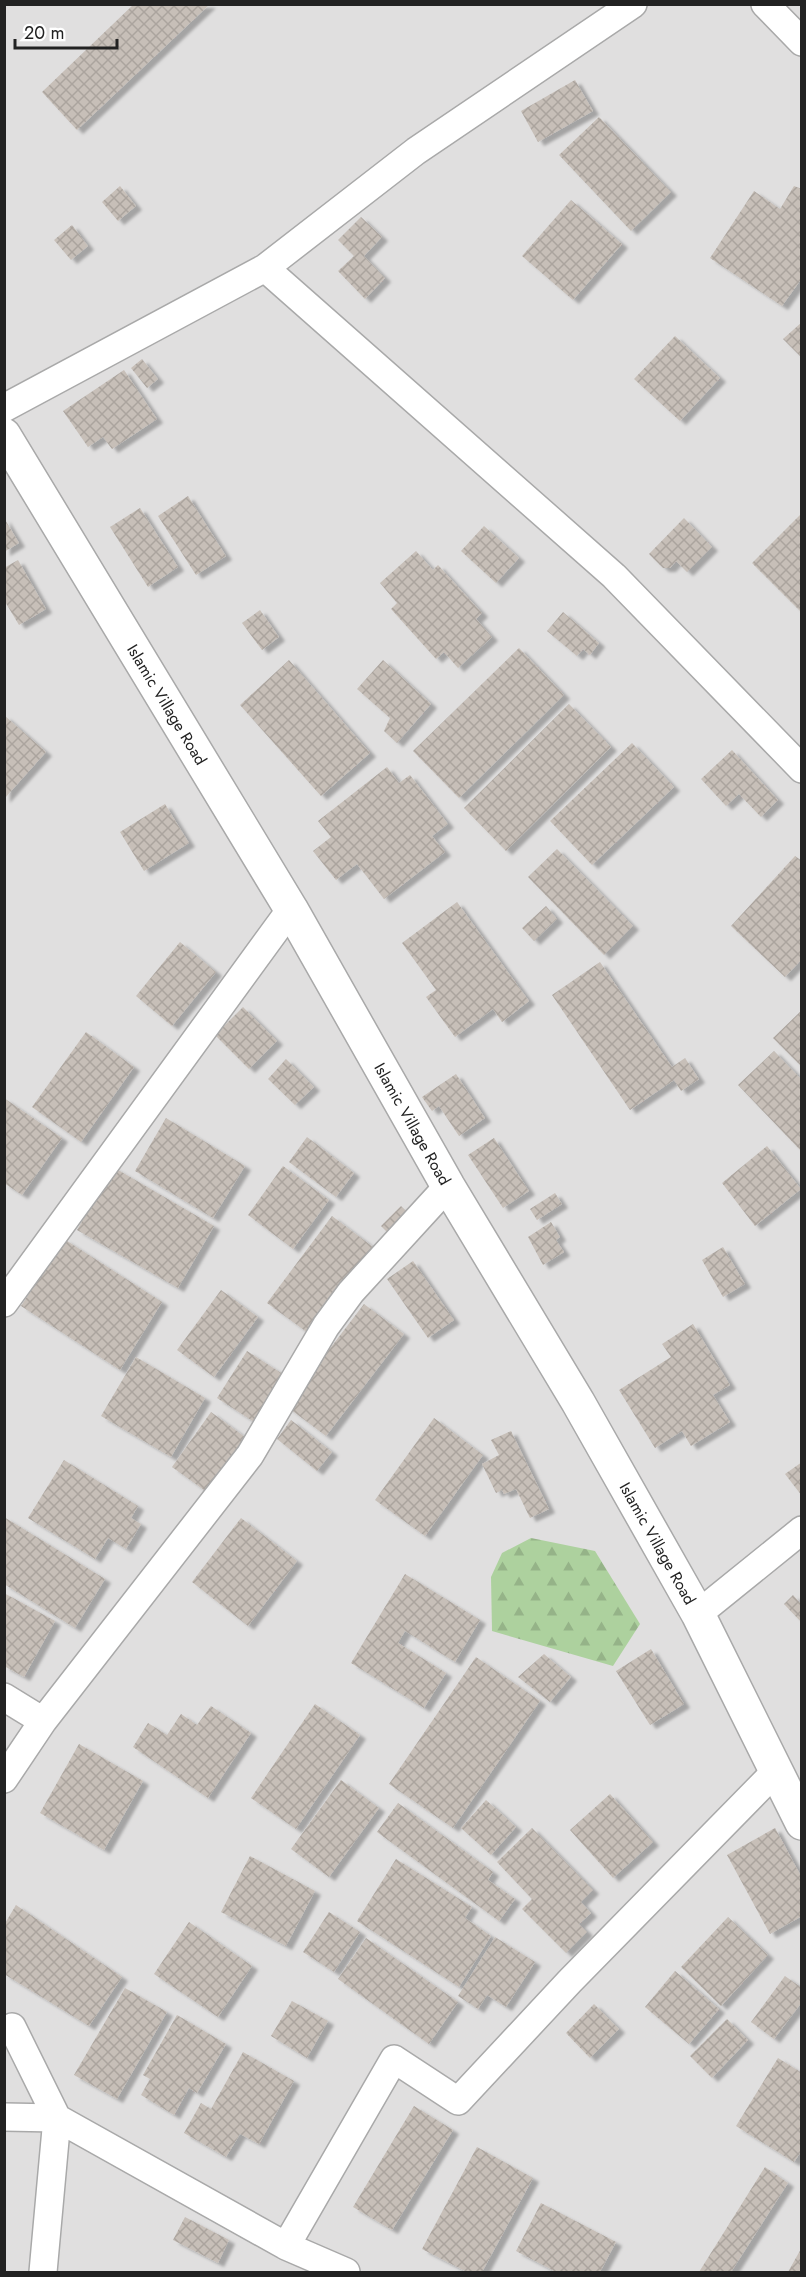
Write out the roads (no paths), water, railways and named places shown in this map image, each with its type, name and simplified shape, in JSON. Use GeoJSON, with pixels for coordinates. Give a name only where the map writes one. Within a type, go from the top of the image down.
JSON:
{"type":"FeatureCollection","features":[{"type":"Feature","properties":{"kind":"street"},"geometry":{"type":"LineString","coordinates":[[4,408],[265,268],[416,151],[633,4]]}},
{"type":"Feature","properties":{"kind":"street"},"geometry":{"type":"LineString","coordinates":[[765,4],[801,42]]}},
{"type":"Feature","properties":{"kind":"street"},"geometry":{"type":"LineString","coordinates":[[265,268],[614,576],[801,769]]}},
{"type":"Feature","properties":{"kind":"street","name":"Islamic Village Road"},"geometry":{"type":"LineString","coordinates":[[4,435],[291,909],[448,1186],[578,1402],[698,1614],[801,1823]]}},
{"type":"Feature","properties":{"kind":"street"},"geometry":{"type":"LineString","coordinates":[[4,1303],[291,909]]}},
{"type":"Feature","properties":{"kind":"street"},"geometry":{"type":"LineString","coordinates":[[4,1779],[44,1721],[250,1455],[326,1326],[351,1292],[448,1186]]}},
{"type":"Feature","properties":{"kind":"street"},"geometry":{"type":"LineString","coordinates":[[698,1614],[801,1530]]}},
{"type":"Feature","properties":{"kind":"street"},"geometry":{"type":"LineString","coordinates":[[4,1697],[44,1721]]}},
{"type":"Feature","properties":{"kind":"street"},"geometry":{"type":"LineString","coordinates":[[286,2246],[394,2060],[458,2101],[570,1981],[775,1772]]}},
{"type":"Feature","properties":{"kind":"street"},"geometry":{"type":"LineString","coordinates":[[12,2027],[57,2118],[43,2272]]}},
{"type":"Feature","properties":{"kind":"street"},"geometry":{"type":"LineString","coordinates":[[4,2117],[57,2118],[286,2246],[346,2272]]}}]}
